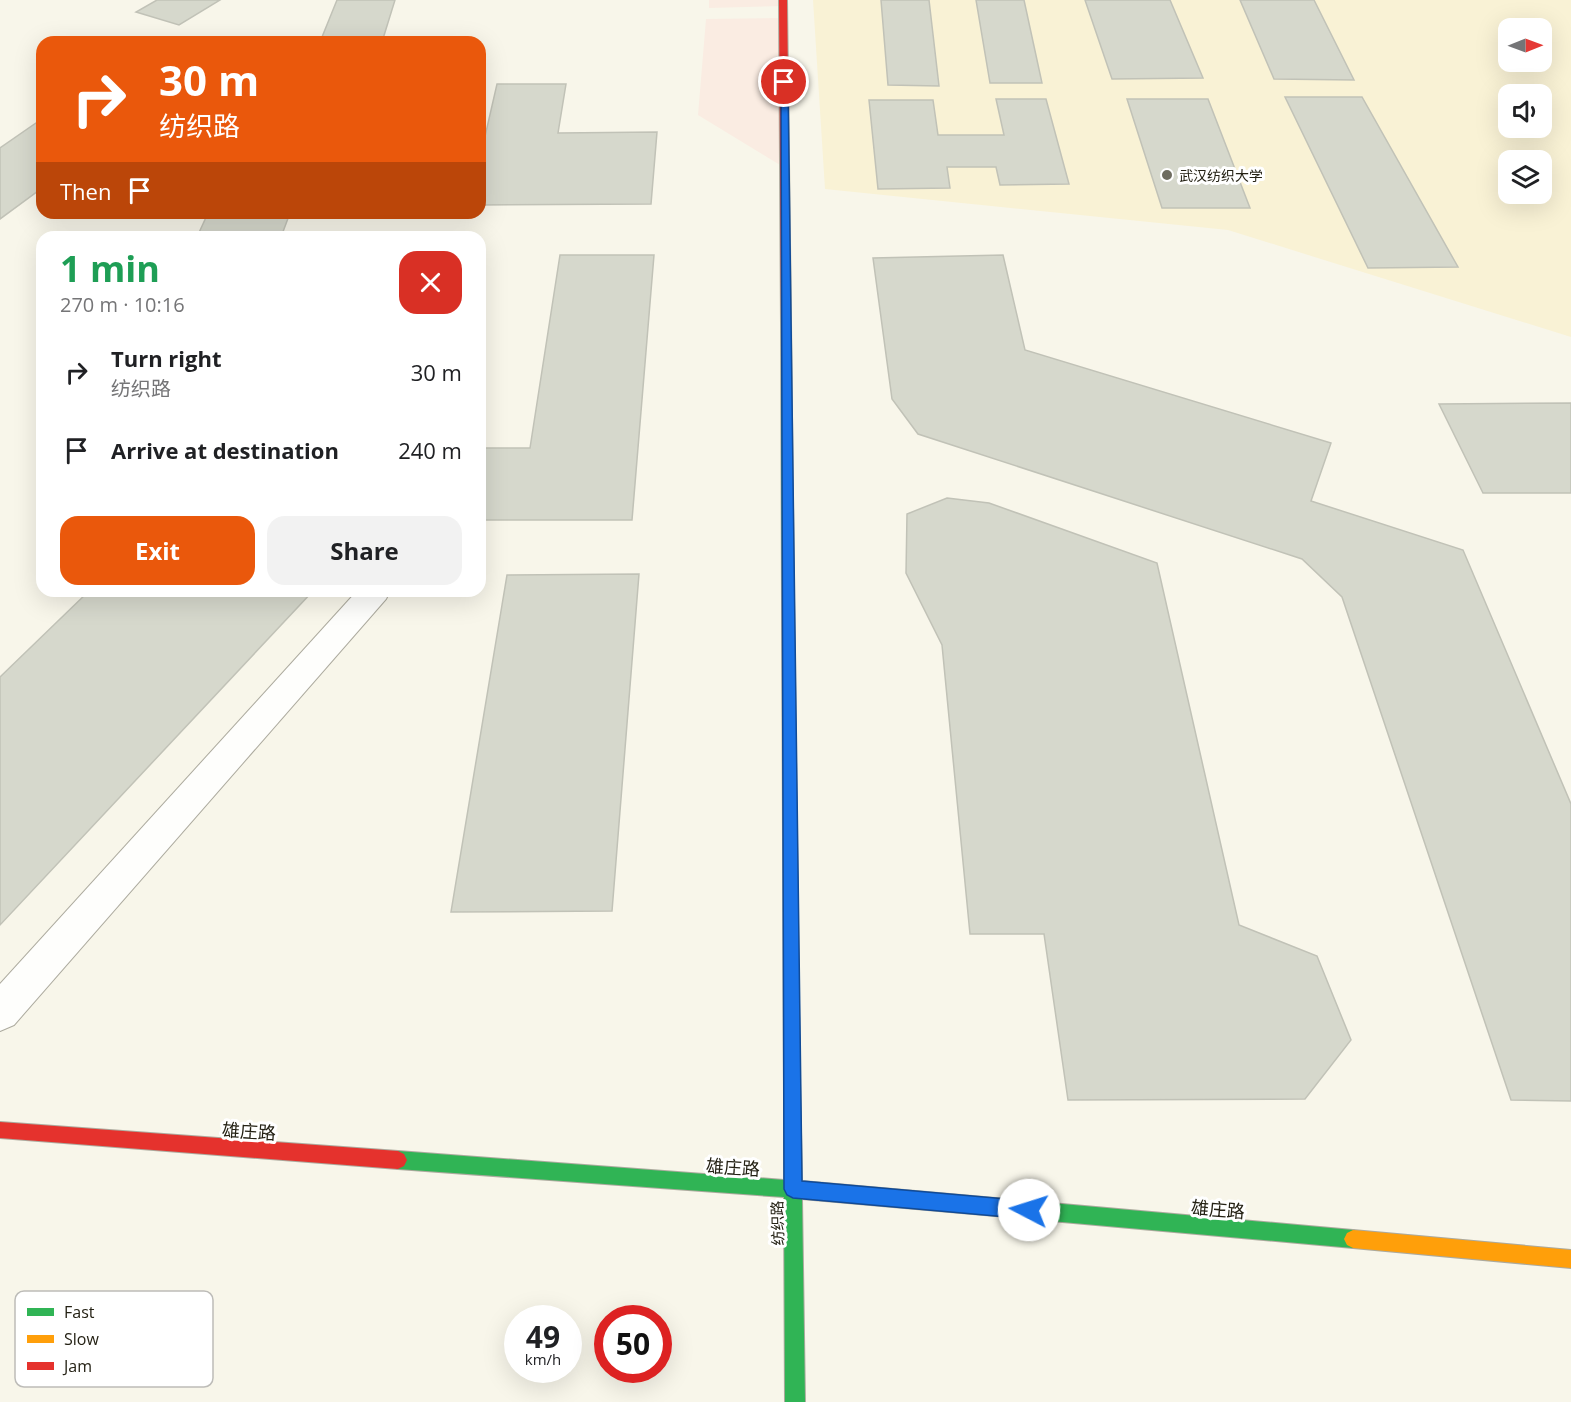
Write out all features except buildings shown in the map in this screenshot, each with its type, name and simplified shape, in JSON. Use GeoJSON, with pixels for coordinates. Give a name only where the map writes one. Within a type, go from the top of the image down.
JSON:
{"type":"FeatureCollection","features":[{"type":"Feature","properties":{"kind":"main road","name":"纺织路"},"geometry":{"type":"LineString","coordinates":[[783,0],[795,1402]]}},
{"type":"Feature","properties":{"kind":"main road","name":"雄庄路"},"geometry":{"type":"LineString","coordinates":[[0,1130],[793,1189],[1571,1259]]}},
{"type":"Feature","properties":{"kind":"street"},"geometry":{"type":"LineString","coordinates":[[0,1012],[370,597]]}},
{"type":"Feature","properties":{"kind":"shaded area"},"geometry":{"type":"Polygon","coordinates":[[[709,0],[783,0],[784,6],[709,8],[709,0]]]}},
{"type":"Feature","properties":{"kind":"shaded area","name":"武汉纺织大学"},"geometry":{"type":"Polygon","coordinates":[[[813,0],[1571,0],[1571,337],[1228,230],[825,189],[813,0]]]}},
{"type":"Feature","properties":{"kind":"shaded area"},"geometry":{"type":"Polygon","coordinates":[[[783,18],[785,168],[698,115],[706,19],[783,18]]]}},
{"type":"Feature","properties":{"kind":"traffic: fast"},"geometry":{"type":"LineString","coordinates":[[786,323],[788,600]]}},
{"type":"Feature","properties":{"kind":"traffic: fast"},"geometry":{"type":"LineString","coordinates":[[792,1083],[795,1402]]}},
{"type":"Feature","properties":{"kind":"traffic: fast"},"geometry":{"type":"LineString","coordinates":[[398,1160],[802,1190]]}},
{"type":"Feature","properties":{"kind":"traffic: fast"},"geometry":{"type":"LineString","coordinates":[[1051,1212],[1353,1239]]}},
{"type":"Feature","properties":{"kind":"traffic: slow"},"geometry":{"type":"LineString","coordinates":[[788,600],[792,1083]]}},
{"type":"Feature","properties":{"kind":"traffic: slow"},"geometry":{"type":"LineString","coordinates":[[1353,1239],[1571,1259]]}},
{"type":"Feature","properties":{"kind":"traffic: jam"},"geometry":{"type":"LineString","coordinates":[[783,0],[786,323]]}},
{"type":"Feature","properties":{"kind":"traffic: jam"},"geometry":{"type":"LineString","coordinates":[[0,1130],[398,1160]]}},
{"type":"Feature","properties":{"kind":"traffic: jam"},"geometry":{"type":"LineString","coordinates":[[802,1190],[1051,1212]]}},
{"type":"Feature","properties":{"kind":"place","name":"武汉纺织大学"},"geometry":{"type":"Point","coordinates":[1167,175]}},
{"type":"Feature","properties":{"kind":"route"},"geometry":{"type":"LineString","coordinates":[[784,82],[793,1189],[1029,1210]]}}]}
